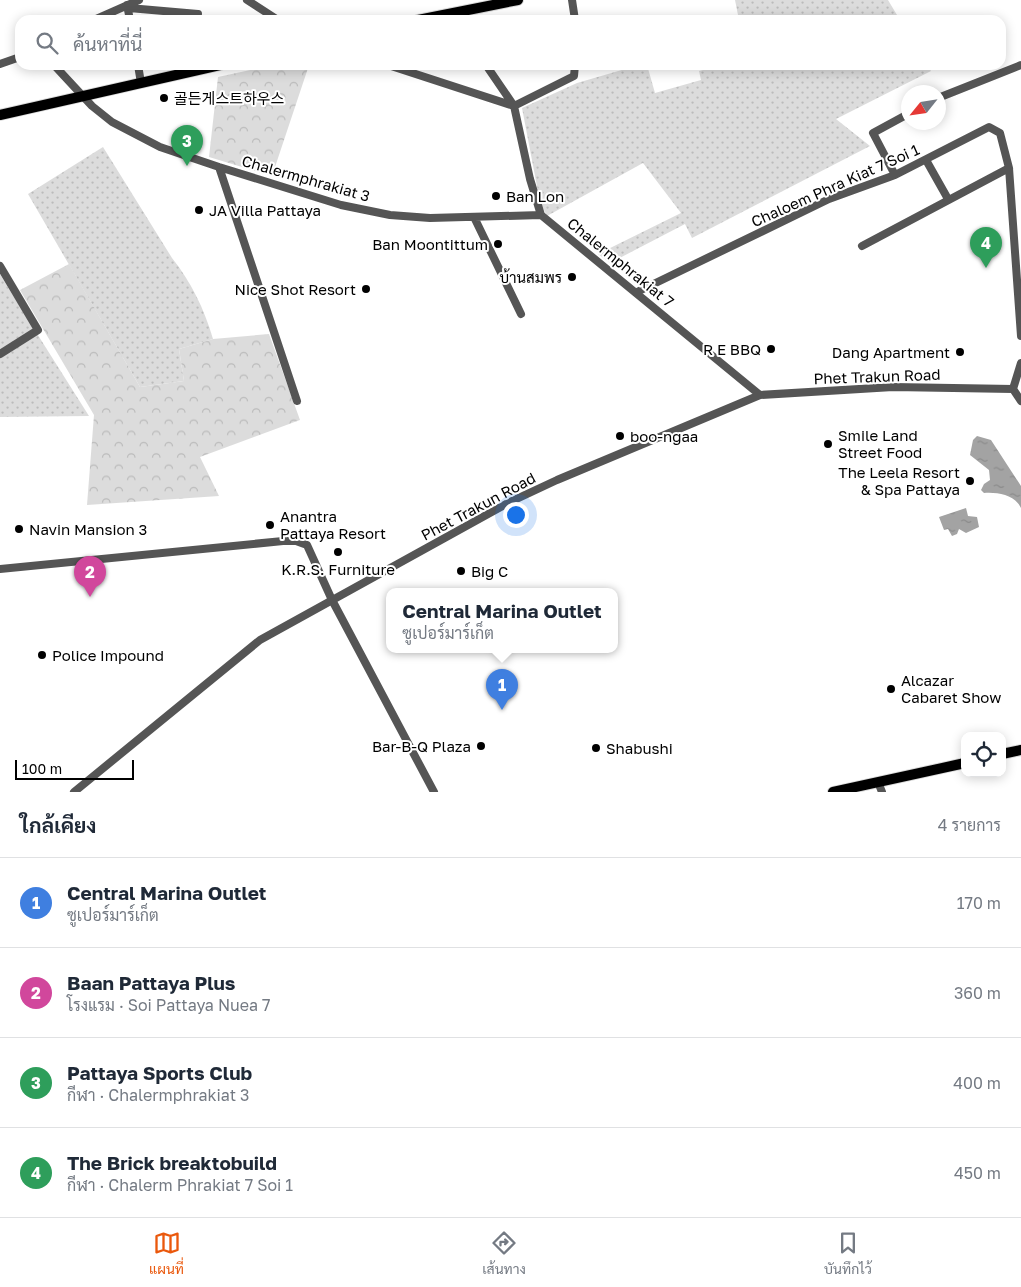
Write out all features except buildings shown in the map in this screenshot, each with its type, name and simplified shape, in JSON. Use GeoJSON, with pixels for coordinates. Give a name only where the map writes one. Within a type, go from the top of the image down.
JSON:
{"type":"FeatureCollection","features":[{"type":"Feature","properties":{"kind":"main road"},"geometry":{"type":"LineString","coordinates":[[443,15],[518,0]]}},
{"type":"Feature","properties":{"kind":"main road"},"geometry":{"type":"LineString","coordinates":[[0,115],[198,70]]}},
{"type":"Feature","properties":{"kind":"main road"},"geometry":{"type":"LineString","coordinates":[[1006,753],[1021,750]]}},
{"type":"Feature","properties":{"kind":"main road"},"geometry":{"type":"LineString","coordinates":[[833,792],[961,764]]}},
{"type":"Feature","properties":{"kind":"street"},"geometry":{"type":"LineString","coordinates":[[107,15],[128,7],[139,0]]}},
{"type":"Feature","properties":{"kind":"street"},"geometry":{"type":"LineString","coordinates":[[247,0],[270,15]]}},
{"type":"Feature","properties":{"kind":"street"},"geometry":{"type":"LineString","coordinates":[[572,0],[574,15]]}},
{"type":"Feature","properties":{"kind":"street"},"geometry":{"type":"LineString","coordinates":[[128,7],[198,14]]}},
{"type":"Feature","properties":{"kind":"street"},"geometry":{"type":"LineString","coordinates":[[128,7],[129,15]]}},
{"type":"Feature","properties":{"kind":"street"},"geometry":{"type":"LineString","coordinates":[[0,64],[15,59]]}},
{"type":"Feature","properties":{"kind":"street"},"geometry":{"type":"LineString","coordinates":[[946,95],[1021,66]]}},
{"type":"Feature","properties":{"kind":"street","name":"Chalermphrakiat 3"},"geometry":{"type":"LineString","coordinates":[[59,70],[99,112],[130,133],[160,147],[219,168],[341,205],[390,215],[474,217],[541,215]]}},
{"type":"Feature","properties":{"kind":"street"},"geometry":{"type":"LineString","coordinates":[[139,70],[141,83]]}},
{"type":"Feature","properties":{"kind":"street"},"geometry":{"type":"LineString","coordinates":[[403,70],[514,106],[574,76],[575,70]]}},
{"type":"Feature","properties":{"kind":"street"},"geometry":{"type":"LineString","coordinates":[[489,70],[514,106],[530,179],[541,215]]}},
{"type":"Feature","properties":{"kind":"street"},"geometry":{"type":"LineString","coordinates":[[895,175],[874,133],[901,118]]}},
{"type":"Feature","properties":{"kind":"street","name":"Chaloem Phra Kiat 7 Soi 1"},"geometry":{"type":"LineString","coordinates":[[637,292],[829,199],[895,175],[989,127],[1000,133],[1009,168]]}},
{"type":"Feature","properties":{"kind":"street"},"geometry":{"type":"LineString","coordinates":[[926,160],[948,199]]}},
{"type":"Feature","properties":{"kind":"street"},"geometry":{"type":"LineString","coordinates":[[219,168],[297,401]]}},
{"type":"Feature","properties":{"kind":"street"},"geometry":{"type":"LineString","coordinates":[[862,246],[1009,168],[1021,336]]}},
{"type":"Feature","properties":{"kind":"street"},"geometry":{"type":"LineString","coordinates":[[1011,204],[1021,201]]}},
{"type":"Feature","properties":{"kind":"street","name":"Chalermphrakiat 7"},"geometry":{"type":"LineString","coordinates":[[541,215],[760,395]]}},
{"type":"Feature","properties":{"kind":"street"},"geometry":{"type":"LineString","coordinates":[[474,217],[520,314]]}},
{"type":"Feature","properties":{"kind":"street"},"geometry":{"type":"LineString","coordinates":[[0,266],[38,330],[0,354]]}},
{"type":"Feature","properties":{"kind":"street"},"geometry":{"type":"LineString","coordinates":[[1021,363],[1013,389],[1021,401]]}},
{"type":"Feature","properties":{"kind":"street","name":"Phet Trakun Road"},"geometry":{"type":"LineString","coordinates":[[74,792],[243,652],[332,600],[535,490],[760,395],[893,387],[1013,389]]}},
{"type":"Feature","properties":{"kind":"street"},"geometry":{"type":"LineString","coordinates":[[0,568],[296,541],[307,545],[332,600],[434,792]]}},
{"type":"Feature","properties":{"kind":"street"},"geometry":{"type":"LineString","coordinates":[[878,782],[882,792]]}},
{"type":"Feature","properties":{"kind":"green space"},"geometry":{"type":"Polygon","coordinates":[[[735,0],[888,0],[897,15],[738,15],[735,0]]]}},
{"type":"Feature","properties":{"kind":"green space"},"geometry":{"type":"Polygon","coordinates":[[[250,70],[307,70],[272,176],[209,157],[218,77],[250,70]]]}},
{"type":"Feature","properties":{"kind":"green space"},"geometry":{"type":"Polygon","coordinates":[[[622,70],[648,70],[655,93],[701,80],[699,71],[703,70],[931,71],[836,119],[870,146],[692,238],[685,224],[610,263],[598,254],[681,213],[643,163],[547,216],[540,202],[522,108],[577,83],[622,70]]]}},
{"type":"Feature","properties":{"kind":"green space"},"geometry":{"type":"Polygon","coordinates":[[[103,147],[191,286],[201,306],[213,339],[179,349],[184,381],[140,387],[28,194],[103,147]]]}},
{"type":"Feature","properties":{"kind":"green space"},"geometry":{"type":"Polygon","coordinates":[[[69,264],[140,387],[184,381],[179,349],[213,339],[269,334],[300,420],[200,457],[219,496],[87,505],[94,415],[20,290],[69,264]]]}},
{"type":"Feature","properties":{"kind":"green space"},"geometry":{"type":"Polygon","coordinates":[[[0,274],[12,294],[89,416],[0,417],[0,274]]]}},
{"type":"Feature","properties":{"kind":"water"},"geometry":{"type":"Polygon","coordinates":[[[977,436],[991,440],[1021,486],[1021,508],[1010,497],[995,493],[984,493],[981,490],[984,484],[990,480],[989,470],[970,455],[973,440],[977,436]]]}},
{"type":"Feature","properties":{"kind":"water"},"geometry":{"type":"Polygon","coordinates":[[[966,508],[968,516],[977,517],[979,527],[966,533],[959,529],[957,534],[952,536],[948,529],[944,530],[939,517],[966,508]]]}},
{"type":"Feature","properties":{"kind":"place","name":"골든게스트하우스"},"geometry":{"type":"Point","coordinates":[164,98]}},
{"type":"Feature","properties":{"kind":"place","name":"Pattaya Sports Club"},"geometry":{"type":"Point","coordinates":[187,166]}},
{"type":"Feature","properties":{"kind":"place","name":"Ban Lon"},"geometry":{"type":"Point","coordinates":[496,196]}},
{"type":"Feature","properties":{"kind":"place","name":"JA Villa Pattaya"},"geometry":{"type":"Point","coordinates":[199,210]}},
{"type":"Feature","properties":{"kind":"place","name":"Ban Moontittum"},"geometry":{"type":"Point","coordinates":[498,244]}},
{"type":"Feature","properties":{"kind":"place","name":"The Brick breaktobuild"},"geometry":{"type":"Point","coordinates":[986,268]}},
{"type":"Feature","properties":{"kind":"place","name":"บ้านสมพร"},"geometry":{"type":"Point","coordinates":[572,277]}},
{"type":"Feature","properties":{"kind":"place","name":"Nice Shot Resort"},"geometry":{"type":"Point","coordinates":[366,289]}},
{"type":"Feature","properties":{"kind":"place","name":"R E BBQ"},"geometry":{"type":"Point","coordinates":[771,349]}},
{"type":"Feature","properties":{"kind":"place","name":"Dang Apartment"},"geometry":{"type":"Point","coordinates":[960,352]}},
{"type":"Feature","properties":{"kind":"place","name":"boo-ngaa"},"geometry":{"type":"Point","coordinates":[620,436]}},
{"type":"Feature","properties":{"kind":"place","name":"Smile Land Street Food"},"geometry":{"type":"Point","coordinates":[828,444]}},
{"type":"Feature","properties":{"kind":"place","name":"The Leela Resort & Spa Pattaya"},"geometry":{"type":"Point","coordinates":[970,481]}},
{"type":"Feature","properties":{"kind":"place","name":"Anantra Pattaya Resort"},"geometry":{"type":"Point","coordinates":[270,525]}},
{"type":"Feature","properties":{"kind":"place","name":"Navin Mansion 3"},"geometry":{"type":"Point","coordinates":[19,529]}},
{"type":"Feature","properties":{"kind":"place","name":"K.R.S. Furniture"},"geometry":{"type":"Point","coordinates":[338,552]}},
{"type":"Feature","properties":{"kind":"place","name":"Big C"},"geometry":{"type":"Point","coordinates":[461,571]}},
{"type":"Feature","properties":{"kind":"place","name":"Baan Pattaya Plus"},"geometry":{"type":"Point","coordinates":[90,597]}},
{"type":"Feature","properties":{"kind":"place","name":"Police Impound"},"geometry":{"type":"Point","coordinates":[42,655]}},
{"type":"Feature","properties":{"kind":"place","name":"Alcazar Cabaret Show"},"geometry":{"type":"Point","coordinates":[891,689]}},
{"type":"Feature","properties":{"kind":"place","name":"Central Marina Outlet"},"geometry":{"type":"Point","coordinates":[502,710]}},
{"type":"Feature","properties":{"kind":"place","name":"Bar-B-Q Plaza"},"geometry":{"type":"Point","coordinates":[481,746]}},
{"type":"Feature","properties":{"kind":"place","name":"Shabushi"},"geometry":{"type":"Point","coordinates":[596,748]}}]}
